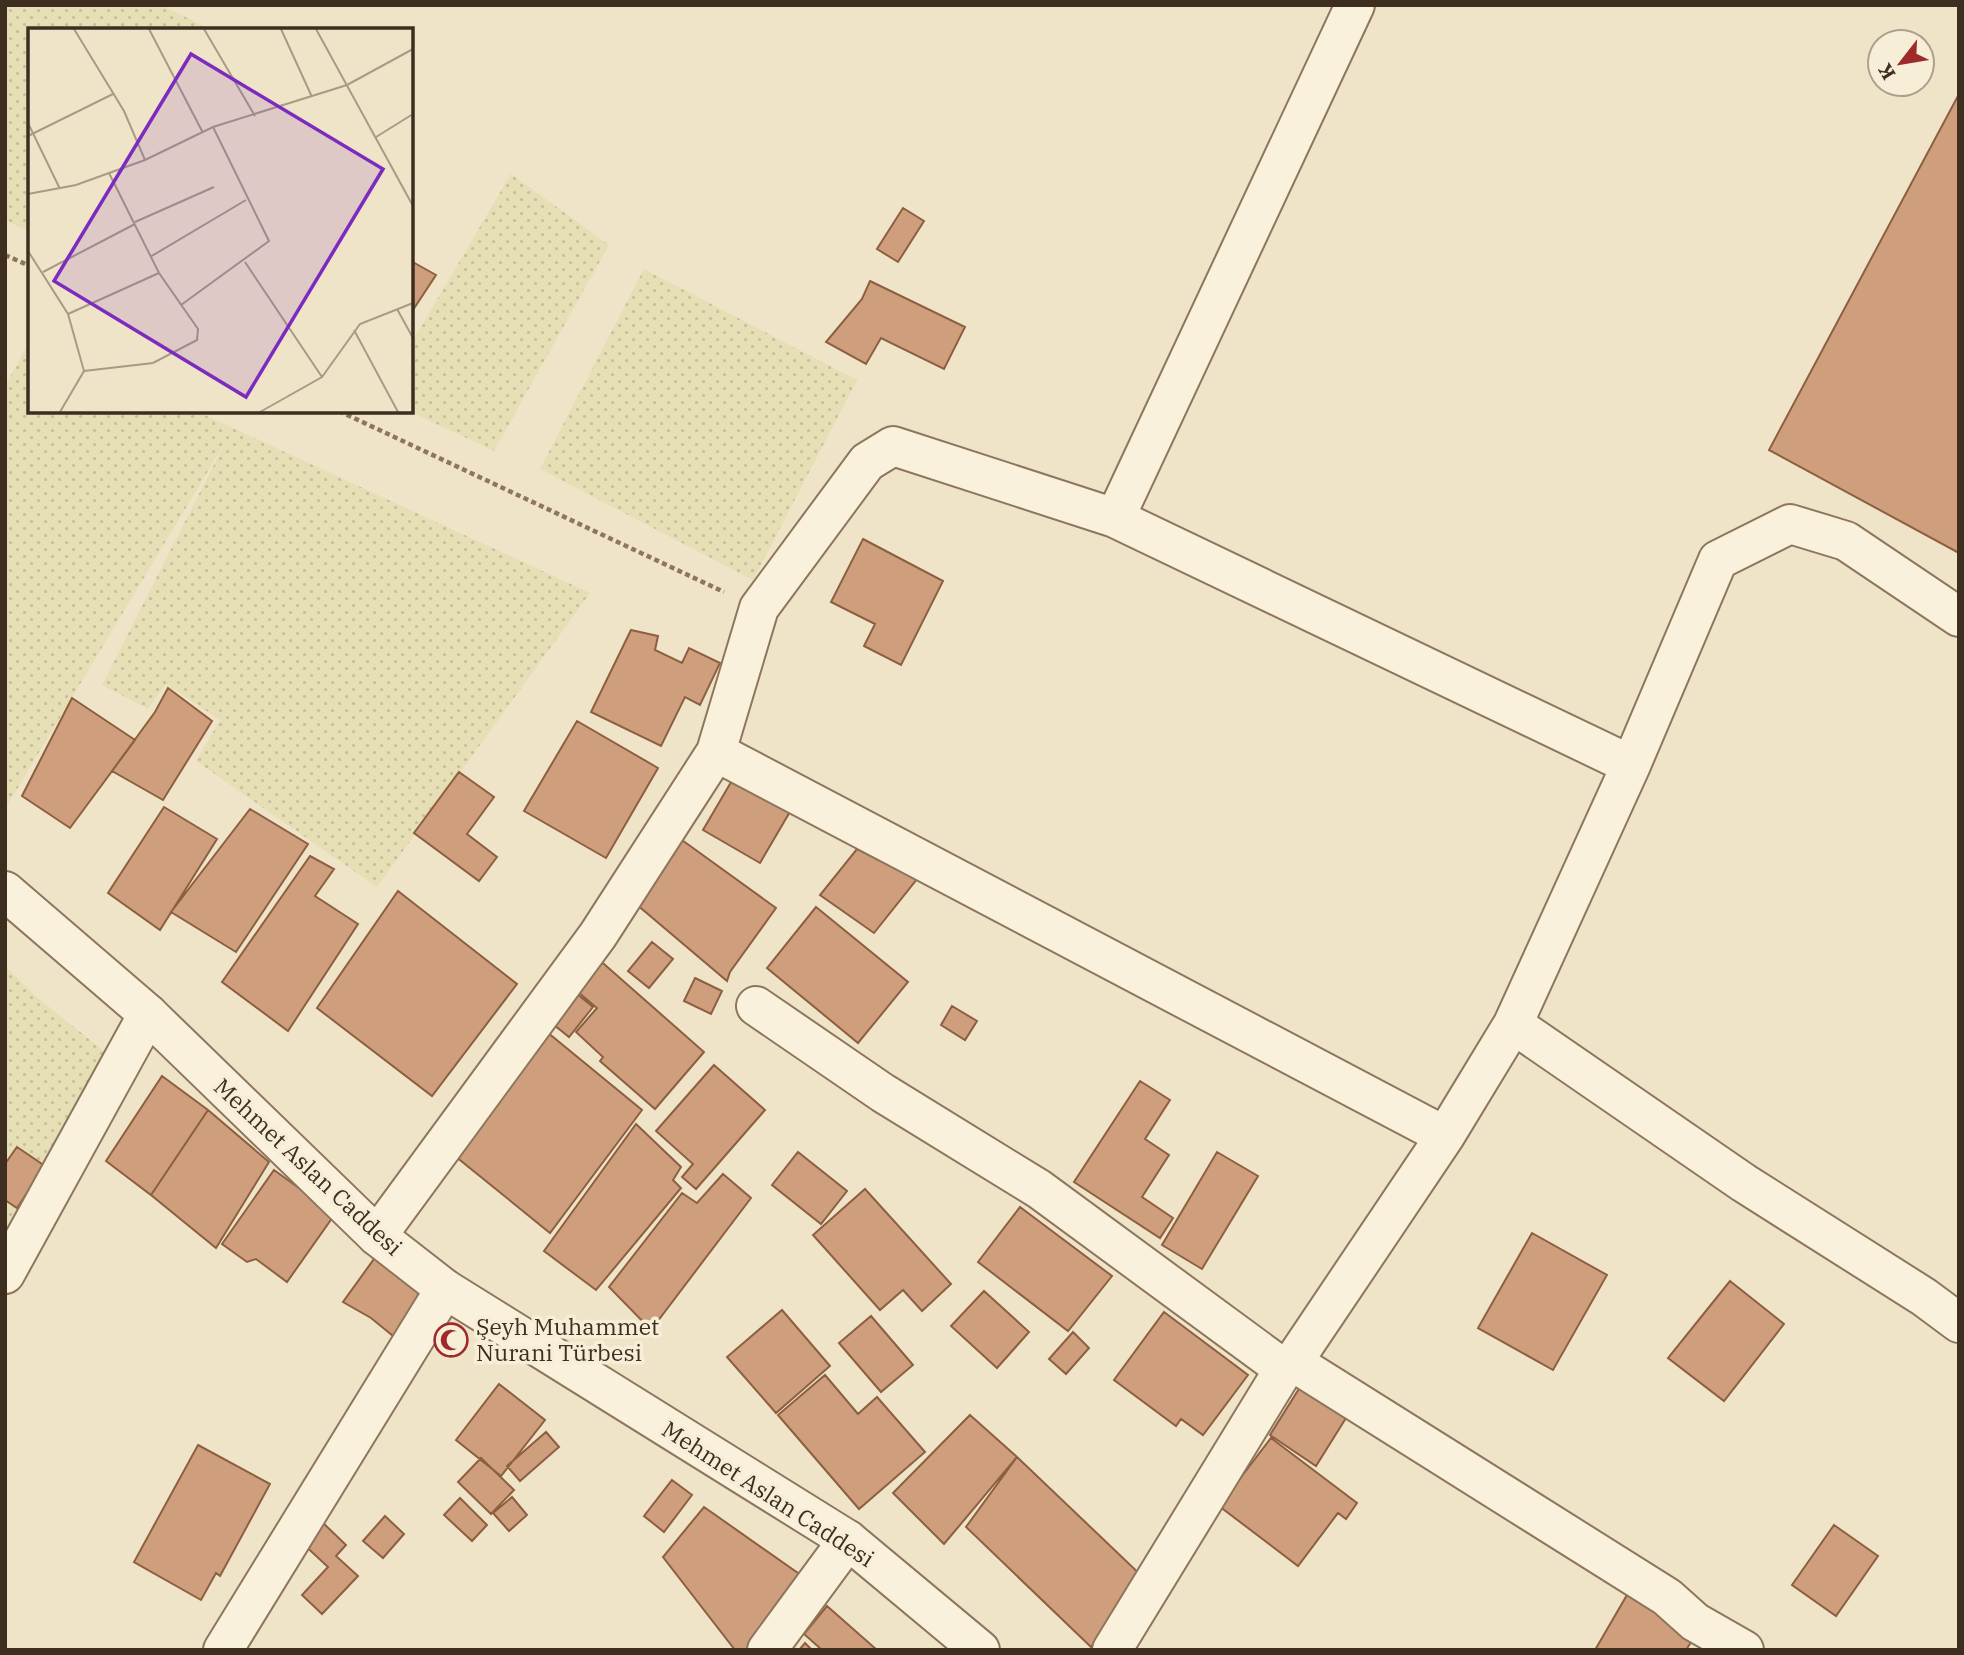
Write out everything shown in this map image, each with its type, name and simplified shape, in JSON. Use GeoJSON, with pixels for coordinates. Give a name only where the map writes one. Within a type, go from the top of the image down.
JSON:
{"type":"FeatureCollection","features":[{"type":"Feature","properties":{"kind":"street"},"geometry":{"type":"LineString","coordinates":[[1115,518],[1356,5]]}},
{"type":"Feature","properties":{"kind":"street"},"geometry":{"type":"LineString","coordinates":[[377,1236],[598,935],[716,752],[759,608],[867,462],[893,446],[1115,518],[1631,765]]}},
{"type":"Feature","properties":{"kind":"street"},"geometry":{"type":"LineString","coordinates":[[1112,1650],[1288,1366],[1445,1136],[1513,1024],[1631,765],[1718,560],[1790,524],[1846,541],[1959,617]]}},
{"type":"Feature","properties":{"kind":"street"},"geometry":{"type":"LineString","coordinates":[[716,752],[1445,1136]]}},
{"type":"Feature","properties":{"kind":"street","name":"Mehmet Aslan Caddesi"},"geometry":{"type":"LineString","coordinates":[[5,891],[148,1013],[377,1236],[445,1289],[848,1541],[979,1650]]}},
{"type":"Feature","properties":{"kind":"street"},"geometry":{"type":"LineString","coordinates":[[756,1006],[883,1093],[1039,1189],[1288,1366],[1667,1597],[1695,1622],[1744,1650]]}},
{"type":"Feature","properties":{"kind":"street"},"geometry":{"type":"LineString","coordinates":[[5,1274],[148,1013]]}},
{"type":"Feature","properties":{"kind":"street"},"geometry":{"type":"LineString","coordinates":[[1513,1024],[1744,1182],[1924,1297],[1959,1323]]}},
{"type":"Feature","properties":{"kind":"street"},"geometry":{"type":"LineString","coordinates":[[223,1650],[445,1289]]}},
{"type":"Feature","properties":{"kind":"street"},"geometry":{"type":"LineString","coordinates":[[767,1650],[848,1541]]}},
{"type":"Feature","properties":{"kind":"path"},"geometry":{"type":"LineString","coordinates":[[5,255],[28,265]]}},
{"type":"Feature","properties":{"kind":"path"},"geometry":{"type":"LineString","coordinates":[[343,413],[759,608]]}},
{"type":"Feature","properties":{"kind":"shaded area"},"geometry":{"type":"Polygon","coordinates":[[[5,5],[161,5],[208,28],[28,28],[28,231],[5,220],[5,5]]]}},
{"type":"Feature","properties":{"kind":"shaded area"},"geometry":{"type":"Polygon","coordinates":[[[511,174],[609,245],[494,451],[413,413],[413,341],[511,174]]]}},
{"type":"Feature","properties":{"kind":"shaded area"},"geometry":{"type":"Polygon","coordinates":[[[644,269],[857,380],[753,580],[540,469],[644,269]]]}},
{"type":"Feature","properties":{"kind":"shaded area"},"geometry":{"type":"Polygon","coordinates":[[[28,344],[28,413],[200,413],[590,593],[377,887],[196,761],[220,720],[166,684],[148,709],[102,685],[226,441],[5,809],[5,386],[28,344]]]}},
{"type":"Feature","properties":{"kind":"shaded area"},"geometry":{"type":"Polygon","coordinates":[[[5,966],[39,999],[114,1059],[5,1236],[5,966]]]}},
{"type":"Feature","properties":{"kind":"building"},"geometry":{"type":"Polygon","coordinates":[[[1959,94],[1959,553],[1769,450],[1959,94]]]}},
{"type":"Feature","properties":{"kind":"building"},"geometry":{"type":"Polygon","coordinates":[[[903,208],[924,221],[898,262],[877,249],[903,208]]]}},
{"type":"Feature","properties":{"kind":"building"},"geometry":{"type":"Polygon","coordinates":[[[413,262],[436,275],[413,310],[413,262]]]}},
{"type":"Feature","properties":{"kind":"building"},"geometry":{"type":"Polygon","coordinates":[[[870,281],[965,327],[944,369],[881,338],[866,364],[826,342],[862,299],[870,281]]]}},
{"type":"Feature","properties":{"kind":"building"},"geometry":{"type":"Polygon","coordinates":[[[863,539],[943,581],[901,665],[864,646],[875,624],[831,602],[863,539]]]}},
{"type":"Feature","properties":{"kind":"building"},"geometry":{"type":"Polygon","coordinates":[[[631,630],[658,636],[655,650],[682,663],[689,648],[720,663],[700,705],[685,697],[661,746],[591,712],[631,630]]]}},
{"type":"Feature","properties":{"kind":"building"},"geometry":{"type":"Polygon","coordinates":[[[168,688],[212,721],[163,800],[112,771],[155,712],[168,688]]]}},
{"type":"Feature","properties":{"kind":"building"},"geometry":{"type":"Polygon","coordinates":[[[72,698],[135,740],[70,828],[22,796],[72,698]]]}},
{"type":"Feature","properties":{"kind":"building"},"geometry":{"type":"Polygon","coordinates":[[[577,721],[658,768],[606,858],[524,811],[577,721]]]}},
{"type":"Feature","properties":{"kind":"building"},"geometry":{"type":"Polygon","coordinates":[[[459,772],[494,797],[467,834],[497,857],[479,881],[414,833],[459,772]]]}},
{"type":"Feature","properties":{"kind":"building"},"geometry":{"type":"Polygon","coordinates":[[[734,777],[791,810],[760,863],[703,830],[734,777]]]}},
{"type":"Feature","properties":{"kind":"building"},"geometry":{"type":"Polygon","coordinates":[[[164,807],[217,839],[160,930],[108,893],[164,807]]]}},
{"type":"Feature","properties":{"kind":"building"},"geometry":{"type":"Polygon","coordinates":[[[250,809],[308,844],[236,952],[171,912],[250,809]]]}},
{"type":"Feature","properties":{"kind":"building"},"geometry":{"type":"Polygon","coordinates":[[[675,835],[776,908],[730,972],[727,981],[629,898],[675,835]]]}},
{"type":"Feature","properties":{"kind":"building"},"geometry":{"type":"Polygon","coordinates":[[[857,849],[917,879],[874,933],[820,895],[857,849]]]}},
{"type":"Feature","properties":{"kind":"building"},"geometry":{"type":"Polygon","coordinates":[[[310,856],[334,869],[315,896],[358,924],[288,1031],[222,982],[310,856]]]}},
{"type":"Feature","properties":{"kind":"building"},"geometry":{"type":"Polygon","coordinates":[[[398,891],[517,984],[432,1096],[317,1008],[398,891]]]}},
{"type":"Feature","properties":{"kind":"building"},"geometry":{"type":"Polygon","coordinates":[[[816,907],[908,982],[858,1043],[767,968],[816,907]]]}},
{"type":"Feature","properties":{"kind":"building"},"geometry":{"type":"Polygon","coordinates":[[[652,942],[673,959],[649,988],[628,971],[652,942]]]}},
{"type":"Feature","properties":{"kind":"building"},"geometry":{"type":"Polygon","coordinates":[[[596,957],[704,1052],[655,1109],[600,1061],[603,1057],[576,1032],[597,1008],[571,986],[596,957]]]}},
{"type":"Feature","properties":{"kind":"building"},"geometry":{"type":"Polygon","coordinates":[[[695,978],[722,991],[711,1014],[684,1001],[695,978]]]}},
{"type":"Feature","properties":{"kind":"building"},"geometry":{"type":"Polygon","coordinates":[[[571,989],[593,1007],[569,1037],[548,1020],[571,989]]]}},
{"type":"Feature","properties":{"kind":"building"},"geometry":{"type":"Polygon","coordinates":[[[952,1006],[977,1021],[965,1040],[941,1025],[952,1006]]]}},
{"type":"Feature","properties":{"kind":"building"},"geometry":{"type":"Polygon","coordinates":[[[547,1032],[642,1110],[550,1233],[455,1156],[547,1032]]]}},
{"type":"Feature","properties":{"kind":"building"},"geometry":{"type":"Polygon","coordinates":[[[714,1065],[765,1110],[696,1189],[682,1177],[693,1164],[656,1131],[714,1065]]]}},
{"type":"Feature","properties":{"kind":"building"},"geometry":{"type":"Polygon","coordinates":[[[162,1076],[208,1110],[151,1195],[106,1161],[162,1076]]]}},
{"type":"Feature","properties":{"kind":"building"},"geometry":{"type":"Polygon","coordinates":[[[1140,1081],[1170,1100],[1145,1139],[1169,1155],[1142,1197],[1173,1218],[1160,1238],[1074,1182],[1140,1081]]]}},
{"type":"Feature","properties":{"kind":"building"},"geometry":{"type":"Polygon","coordinates":[[[208,1110],[269,1162],[216,1248],[151,1195],[208,1110]]]}},
{"type":"Feature","properties":{"kind":"building"},"geometry":{"type":"Polygon","coordinates":[[[636,1124],[681,1167],[673,1180],[681,1188],[596,1290],[544,1251],[636,1124]]]}},
{"type":"Feature","properties":{"kind":"building"},"geometry":{"type":"Polygon","coordinates":[[[17,1147],[45,1166],[17,1208],[5,1200],[5,1164],[17,1147]]]}},
{"type":"Feature","properties":{"kind":"building"},"geometry":{"type":"Polygon","coordinates":[[[798,1152],[847,1191],[821,1224],[772,1185],[798,1152]]]}},
{"type":"Feature","properties":{"kind":"building"},"geometry":{"type":"Polygon","coordinates":[[[1217,1152],[1258,1176],[1202,1269],[1162,1245],[1217,1152]]]}},
{"type":"Feature","properties":{"kind":"building"},"geometry":{"type":"Polygon","coordinates":[[[274,1170],[335,1214],[287,1282],[256,1259],[247,1262],[222,1244],[274,1170]]]}},
{"type":"Feature","properties":{"kind":"building"},"geometry":{"type":"Polygon","coordinates":[[[723,1174],[751,1198],[651,1330],[609,1287],[682,1193],[697,1203],[723,1174]]]}},
{"type":"Feature","properties":{"kind":"building"},"geometry":{"type":"Polygon","coordinates":[[[865,1189],[951,1284],[922,1311],[903,1290],[880,1310],[813,1235],[865,1189]]]}},
{"type":"Feature","properties":{"kind":"building"},"geometry":{"type":"Polygon","coordinates":[[[1020,1207],[1112,1276],[1068,1331],[978,1262],[1020,1207]]]}},
{"type":"Feature","properties":{"kind":"building"},"geometry":{"type":"Polygon","coordinates":[[[1532,1233],[1607,1275],[1553,1370],[1478,1328],[1532,1233]]]}},
{"type":"Feature","properties":{"kind":"building"},"geometry":{"type":"Polygon","coordinates":[[[379,1252],[432,1293],[398,1340],[371,1318],[343,1302],[379,1252]]]}},
{"type":"Feature","properties":{"kind":"building"},"geometry":{"type":"Polygon","coordinates":[[[1730,1281],[1784,1324],[1724,1401],[1668,1358],[1730,1281]]]}},
{"type":"Feature","properties":{"kind":"building"},"geometry":{"type":"Polygon","coordinates":[[[984,1291],[1029,1332],[997,1368],[951,1326],[984,1291]]]}},
{"type":"Feature","properties":{"kind":"building"},"geometry":{"type":"Polygon","coordinates":[[[782,1310],[830,1366],[776,1413],[727,1357],[782,1310]]]}},
{"type":"Feature","properties":{"kind":"building"},"geometry":{"type":"Polygon","coordinates":[[[1164,1312],[1248,1375],[1203,1435],[1181,1419],[1176,1426],[1114,1380],[1164,1312]]]}},
{"type":"Feature","properties":{"kind":"building"},"geometry":{"type":"Polygon","coordinates":[[[871,1316],[913,1365],[881,1392],[839,1343],[871,1316]]]}},
{"type":"Feature","properties":{"kind":"building","name":"Şeyh Muhammet Nurani Türbesi"},"geometry":{"type":"Polygon","coordinates":[[[451,1327],[460,1331],[464,1340],[460,1349],[451,1353],[442,1349],[438,1340],[442,1331],[451,1327]]]}},
{"type":"Feature","properties":{"kind":"building"},"geometry":{"type":"Polygon","coordinates":[[[1073,1332],[1089,1348],[1066,1374],[1049,1359],[1073,1332]]]}},
{"type":"Feature","properties":{"kind":"building"},"geometry":{"type":"Polygon","coordinates":[[[825,1375],[858,1414],[877,1397],[925,1452],[859,1509],[778,1415],[825,1375]]]}},
{"type":"Feature","properties":{"kind":"building"},"geometry":{"type":"Polygon","coordinates":[[[499,1384],[545,1420],[501,1476],[456,1440],[499,1384]]]}},
{"type":"Feature","properties":{"kind":"building"},"geometry":{"type":"Polygon","coordinates":[[[1302,1384],[1346,1418],[1316,1466],[1270,1435],[1302,1384]]]}},
{"type":"Feature","properties":{"kind":"building"},"geometry":{"type":"Polygon","coordinates":[[[970,1415],[1017,1457],[944,1544],[893,1493],[970,1415]]]}},
{"type":"Feature","properties":{"kind":"building"},"geometry":{"type":"Polygon","coordinates":[[[546,1432],[559,1447],[520,1481],[507,1466],[546,1432]]]}},
{"type":"Feature","properties":{"kind":"building"},"geometry":{"type":"Polygon","coordinates":[[[1271,1438],[1357,1503],[1346,1519],[1338,1513],[1298,1566],[1219,1506],[1271,1438]]]}},
{"type":"Feature","properties":{"kind":"building"},"geometry":{"type":"Polygon","coordinates":[[[198,1445],[270,1484],[220,1576],[216,1573],[201,1600],[134,1562],[198,1445]]]}},
{"type":"Feature","properties":{"kind":"building"},"geometry":{"type":"Polygon","coordinates":[[[1017,1457],[1145,1579],[1091,1647],[966,1527],[1017,1457]]]}},
{"type":"Feature","properties":{"kind":"building"},"geometry":{"type":"Polygon","coordinates":[[[481,1458],[514,1490],[491,1514],[458,1482],[481,1458]]]}},
{"type":"Feature","properties":{"kind":"building"},"geometry":{"type":"Polygon","coordinates":[[[672,1480],[692,1495],[664,1532],[644,1516],[672,1480]]]}},
{"type":"Feature","properties":{"kind":"building"},"geometry":{"type":"Polygon","coordinates":[[[512,1497],[527,1515],[509,1531],[493,1513],[512,1497]]]}},
{"type":"Feature","properties":{"kind":"building"},"geometry":{"type":"Polygon","coordinates":[[[460,1498],[487,1525],[472,1541],[444,1515],[460,1498]]]}},
{"type":"Feature","properties":{"kind":"building"},"geometry":{"type":"Polygon","coordinates":[[[704,1507],[805,1578],[746,1650],[735,1650],[663,1557],[704,1507]]]}},
{"type":"Feature","properties":{"kind":"building"},"geometry":{"type":"Polygon","coordinates":[[[385,1516],[404,1534],[383,1558],[363,1541],[385,1516]]]}},
{"type":"Feature","properties":{"kind":"building"},"geometry":{"type":"Polygon","coordinates":[[[319,1519],[346,1545],[336,1556],[358,1576],[322,1614],[302,1595],[328,1567],[299,1540],[319,1519]]]}},
{"type":"Feature","properties":{"kind":"building"},"geometry":{"type":"Polygon","coordinates":[[[1834,1525],[1878,1556],[1836,1616],[1792,1585],[1834,1525]]]}},
{"type":"Feature","properties":{"kind":"building"},"geometry":{"type":"Polygon","coordinates":[[[1627,1595],[1695,1636],[1686,1650],[1595,1650],[1627,1595]]]}},
{"type":"Feature","properties":{"kind":"building"},"geometry":{"type":"Polygon","coordinates":[[[827,1606],[877,1650],[822,1650],[804,1634],[827,1606]]]}},
{"type":"Feature","properties":{"kind":"building"},"geometry":{"type":"Polygon","coordinates":[[[805,1643],[812,1650],[799,1650],[805,1643]]]}},
{"type":"Feature","properties":{"kind":"place","name":"Şeyh Muhammet Nurani Türbesi"},"geometry":{"type":"Point","coordinates":[451,1340]}}]}
